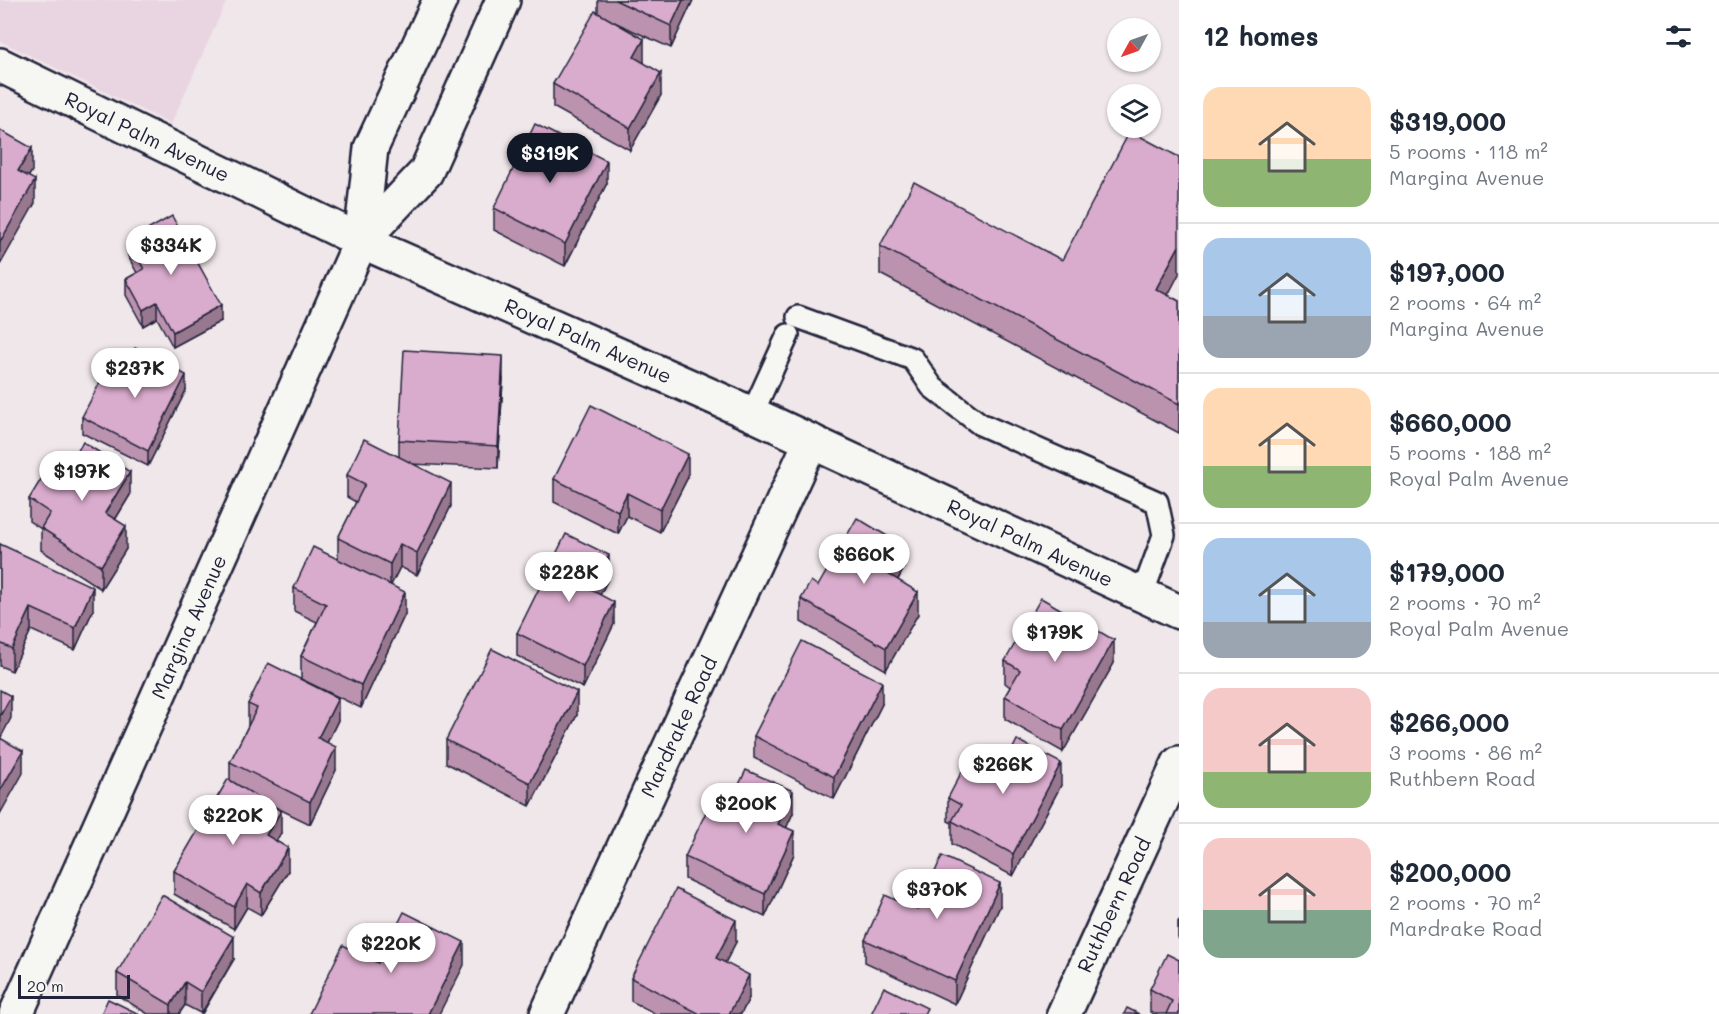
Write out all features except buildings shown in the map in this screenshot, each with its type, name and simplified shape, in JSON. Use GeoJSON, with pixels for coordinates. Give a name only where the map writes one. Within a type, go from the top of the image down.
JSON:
{"type":"FeatureCollection","features":[{"type":"Feature","properties":{"kind":"street","name":"Margina Avenue"},"geometry":{"type":"LineString","coordinates":[[16,1014],[361,241],[371,148],[440,0]]}},
{"type":"Feature","properties":{"kind":"street","name":"Margina Avenue"},"geometry":{"type":"LineString","coordinates":[[361,241],[426,172],[503,0]]}},
{"type":"Feature","properties":{"kind":"street","name":"Royal Palm Avenue"},"geometry":{"type":"LineString","coordinates":[[0,65],[361,241],[752,414],[1179,612]]}},
{"type":"Feature","properties":{"kind":"street","name":"Mardrake Road"},"geometry":{"type":"LineString","coordinates":[[547,1014],[811,441]]}},
{"type":"Feature","properties":{"kind":"street","name":"Ruthbern Road"},"geometry":{"type":"LineString","coordinates":[[1064,1014],[1179,763]]}},
{"type":"Feature","properties":{"kind":"lane"},"geometry":{"type":"LineString","coordinates":[[752,414],[793,326],[913,359],[932,387],[980,424],[1157,502],[1164,535],[1142,595]]}},
{"type":"Feature","properties":{"kind":"shaded area"},"geometry":{"type":"Polygon","coordinates":[[[0,0],[227,0],[171,124],[0,41],[0,0]]]}}]}
